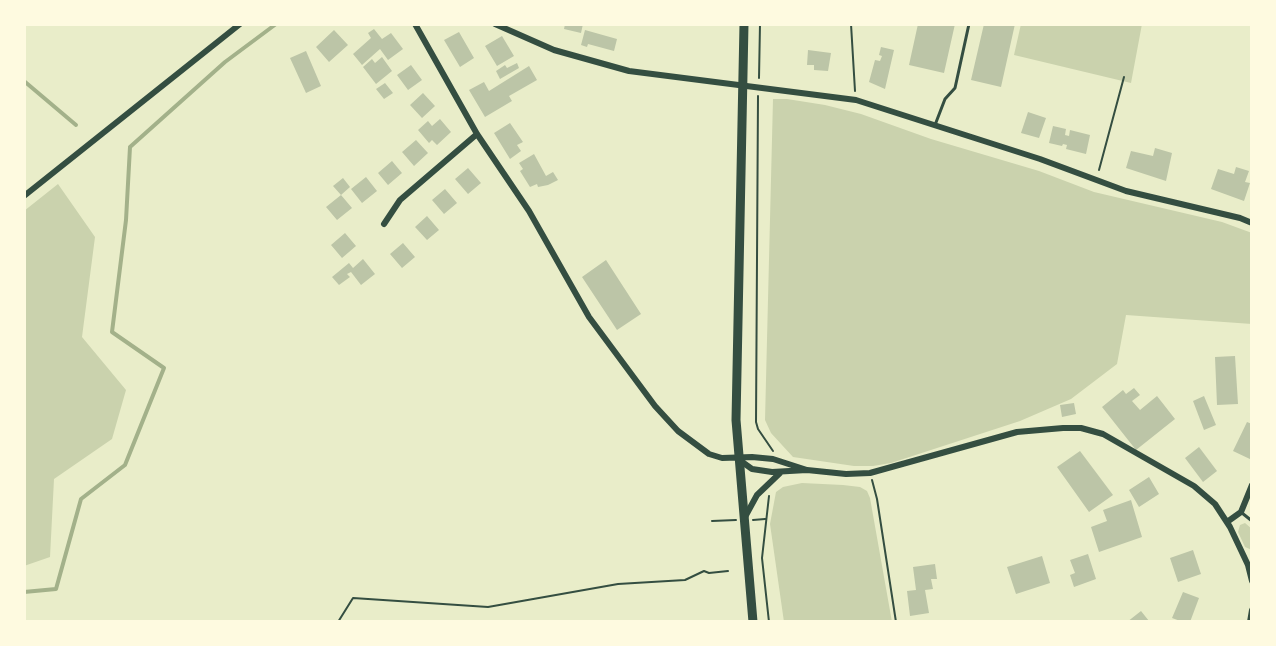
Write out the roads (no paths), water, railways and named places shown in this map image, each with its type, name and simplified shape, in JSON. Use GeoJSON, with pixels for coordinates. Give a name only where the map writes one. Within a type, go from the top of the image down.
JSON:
{"type":"FeatureCollection","features":[{"type":"Feature","properties":{"kind":"main road"},"geometry":{"type":"LineString","coordinates":[[744,24],[736,383],[738,459],[753,622]]}},
{"type":"Feature","properties":{"kind":"street"},"geometry":{"type":"LineString","coordinates":[[24,196],[240,24]]}},
{"type":"Feature","properties":{"kind":"street"},"geometry":{"type":"LineString","coordinates":[[416,24],[477,134],[529,211],[589,317],[655,406],[678,431],[703,451],[717,457],[773,459],[807,470],[846,474],[870,473],[1017,432],[1082,428],[1103,435],[1194,486],[1215,504],[1250,564],[1252,580]]}},
{"type":"Feature","properties":{"kind":"street"},"geometry":{"type":"LineString","coordinates":[[495,24],[554,50],[618,68],[856,100],[1040,159],[1126,191],[1240,218],[1252,223]]}},
{"type":"Feature","properties":{"kind":"street"},"geometry":{"type":"LineString","coordinates":[[384,224],[400,200],[477,134]]}},
{"type":"Feature","properties":{"kind":"street"},"geometry":{"type":"LineString","coordinates":[[738,459],[752,468],[780,473],[807,470]]}},
{"type":"Feature","properties":{"kind":"street"},"geometry":{"type":"LineString","coordinates":[[743,520],[757,495],[780,473]]}},
{"type":"Feature","properties":{"kind":"street"},"geometry":{"type":"LineString","coordinates":[[1227,522],[1241,512],[1252,485]]}},
{"type":"Feature","properties":{"kind":"street"},"geometry":{"type":"LineString","coordinates":[[1250,622],[1252,610]]}},
{"type":"Feature","properties":{"kind":"lane"},"geometry":{"type":"LineString","coordinates":[[935,125],[945,99],[955,88],[969,24]]}},
{"type":"Feature","properties":{"kind":"lane"},"geometry":{"type":"LineString","coordinates":[[1241,512],[1252,521]]}},
{"type":"Feature","properties":{"kind":"waterway"},"geometry":{"type":"LineString","coordinates":[[24,592],[56,589],[81,499],[125,465],[164,368],[112,332],[126,220],[130,147],[225,62],[276,24]]}},
{"type":"Feature","properties":{"kind":"waterway"},"geometry":{"type":"LineString","coordinates":[[24,81],[76,125]]}}]}
